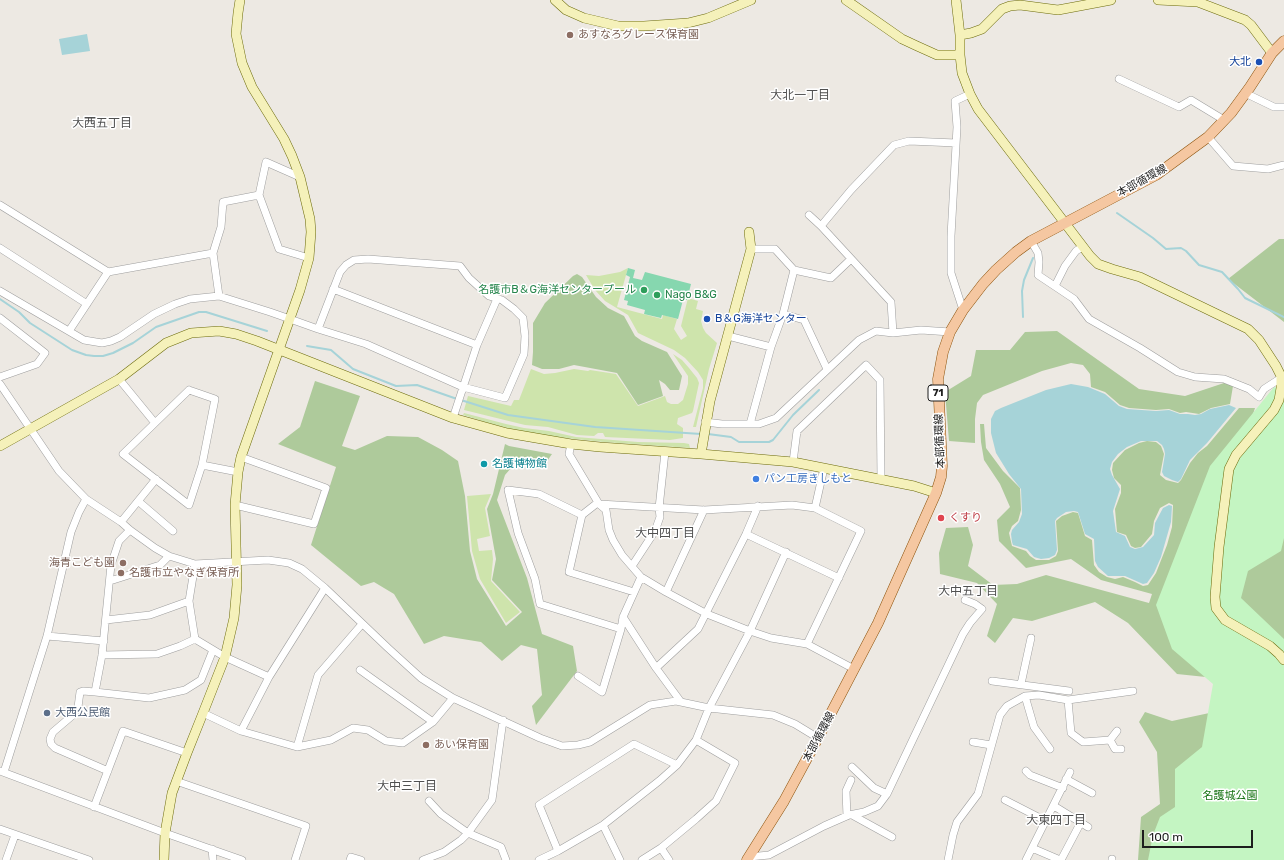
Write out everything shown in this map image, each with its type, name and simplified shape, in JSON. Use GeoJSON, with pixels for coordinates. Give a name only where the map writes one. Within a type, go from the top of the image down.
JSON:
{"type":"FeatureCollection","features":[{"type":"Feature","properties":{"kind":"main road","name":"本部循環線"},"geometry":{"type":"LineString","coordinates":[[748,858],[784,801],[878,623],[936,493],[941,477],[942,466],[938,379],[943,352],[950,332],[963,310],[996,270],[1031,241],[1156,175],[1208,137],[1224,120],[1245,93],[1272,53],[1284,41]]}},
{"type":"Feature","properties":{"kind":"street"},"geometry":{"type":"LineString","coordinates":[[164,860],[165,833],[172,793],[225,657],[234,618],[238,585],[234,519],[238,472],[280,351],[309,258],[310,219],[300,177],[284,139],[252,87],[242,63],[236,34],[240,0]]}},
{"type":"Feature","properties":{"kind":"street"},"geometry":{"type":"LineString","coordinates":[[555,0],[566,10],[584,18],[618,26],[637,26],[688,23],[708,18],[751,0]]}},
{"type":"Feature","properties":{"kind":"street"},"geometry":{"type":"LineString","coordinates":[[846,0],[902,39],[937,55],[960,55]]}},
{"type":"Feature","properties":{"kind":"street"},"geometry":{"type":"LineString","coordinates":[[956,0],[963,77],[970,94],[978,109],[1066,222],[1082,247],[1098,264],[1140,277],[1248,329],[1270,354],[1276,366],[1281,378],[1279,400],[1274,410],[1236,455],[1229,469],[1219,547],[1215,597],[1216,608],[1225,620],[1270,646],[1284,660]]}},
{"type":"Feature","properties":{"kind":"street"},"geometry":{"type":"LineString","coordinates":[[960,35],[982,29],[1002,9],[1010,6],[1020,5],[1058,10],[1111,0]]}},
{"type":"Feature","properties":{"kind":"street"},"geometry":{"type":"LineString","coordinates":[[1158,0],[1198,2],[1245,20],[1251,25],[1272,53]]}},
{"type":"Feature","properties":{"kind":"street"},"geometry":{"type":"LineString","coordinates":[[1119,79],[1179,107],[1191,100],[1224,120]]}},
{"type":"Feature","properties":{"kind":"street"},"geometry":{"type":"LineString","coordinates":[[1245,93],[1274,107],[1284,107]]}},
{"type":"Feature","properties":{"kind":"street"},"geometry":{"type":"LineString","coordinates":[[963,310],[951,273],[951,236],[957,127],[955,101],[970,94]]}},
{"type":"Feature","properties":{"kind":"street"},"geometry":{"type":"LineString","coordinates":[[1208,137],[1233,166],[1268,168],[1284,165]]}},
{"type":"Feature","properties":{"kind":"street"},"geometry":{"type":"LineString","coordinates":[[821,226],[851,190],[894,145],[909,141],[956,143]]}},
{"type":"Feature","properties":{"kind":"street"},"geometry":{"type":"LineString","coordinates":[[300,177],[266,162],[259,195],[279,248],[309,258]]}},
{"type":"Feature","properties":{"kind":"street"},"geometry":{"type":"LineString","coordinates":[[219,296],[213,253],[221,227],[223,202],[259,195]]}},
{"type":"Feature","properties":{"kind":"street"},"geometry":{"type":"LineString","coordinates":[[0,205],[108,272],[213,253]]}},
{"type":"Feature","properties":{"kind":"street"},"geometry":{"type":"LineString","coordinates":[[809,215],[891,302],[892,332]]}},
{"type":"Feature","properties":{"kind":"street"},"geometry":{"type":"LineString","coordinates":[[701,450],[715,377],[728,336],[751,249],[749,232]]}},
{"type":"Feature","properties":{"kind":"street"},"geometry":{"type":"LineString","coordinates":[[1031,241],[1038,253],[1038,275],[1074,299],[1089,319],[1178,372],[1195,377],[1224,379],[1249,389],[1259,397],[1264,389],[1281,378]]}},
{"type":"Feature","properties":{"kind":"street"},"geometry":{"type":"LineString","coordinates":[[1055,286],[1065,266],[1076,251],[1082,247]]}},
{"type":"Feature","properties":{"kind":"street"},"geometry":{"type":"LineString","coordinates":[[0,248],[87,304]]}},
{"type":"Feature","properties":{"kind":"street"},"geometry":{"type":"LineString","coordinates":[[751,249],[775,249],[794,270],[831,278],[851,259]]}},
{"type":"Feature","properties":{"kind":"street"},"geometry":{"type":"LineString","coordinates":[[0,291],[84,340],[102,343],[111,341],[154,314],[175,304],[190,300],[219,296],[318,329],[366,344],[463,387],[505,398],[524,354],[523,318],[502,300],[489,296],[469,278],[460,266],[368,259],[354,260],[346,265],[340,272],[318,329]]}},
{"type":"Feature","properties":{"kind":"street"},"geometry":{"type":"LineString","coordinates":[[750,424],[770,347],[783,314],[794,270]]}},
{"type":"Feature","properties":{"kind":"street"},"geometry":{"type":"LineString","coordinates":[[69,331],[108,272]]}},
{"type":"Feature","properties":{"kind":"street"},"geometry":{"type":"LineString","coordinates":[[333,288],[477,345]]}},
{"type":"Feature","properties":{"kind":"street"},"geometry":{"type":"LineString","coordinates":[[453,418],[477,345],[497,298]]}},
{"type":"Feature","properties":{"kind":"street"},"geometry":{"type":"LineString","coordinates":[[783,314],[804,320],[827,369]]}},
{"type":"Feature","properties":{"kind":"street"},"geometry":{"type":"LineString","coordinates":[[0,318],[45,353],[37,364],[0,378]]}},
{"type":"Feature","properties":{"kind":"street"},"geometry":{"type":"LineString","coordinates":[[705,425],[759,424],[776,418],[859,340],[876,331],[892,332],[921,330],[950,332]]}},
{"type":"Feature","properties":{"kind":"street"},"geometry":{"type":"LineString","coordinates":[[0,446],[120,379],[166,343],[191,333],[219,331],[236,334],[257,341],[453,418],[507,433],[571,444],[665,452],[701,450],[793,462],[882,479],[918,487],[936,493]]}},
{"type":"Feature","properties":{"kind":"street"},"geometry":{"type":"LineString","coordinates":[[728,336],[770,347]]}},
{"type":"Feature","properties":{"kind":"street"},"geometry":{"type":"LineString","coordinates":[[793,462],[797,432],[866,365],[880,380],[882,479]]}},
{"type":"Feature","properties":{"kind":"street"},"geometry":{"type":"LineString","coordinates":[[120,379],[155,423]]}},
{"type":"Feature","properties":{"kind":"street"},"geometry":{"type":"LineString","coordinates":[[0,384],[59,471],[86,499],[121,522],[155,548],[169,556],[195,564],[268,560],[289,563],[302,569],[325,588],[421,678],[454,698],[540,738],[562,746],[578,745],[590,742],[650,705],[676,701],[709,708],[773,715],[796,724],[818,738]]}},
{"type":"Feature","properties":{"kind":"street"},"geometry":{"type":"LineString","coordinates":[[189,390],[215,399],[202,465],[189,505],[123,454],[155,423],[189,390]]}},
{"type":"Feature","properties":{"kind":"street"},"geometry":{"type":"LineString","coordinates":[[571,444],[569,454],[600,504],[606,510],[609,530],[614,540],[622,555],[641,577],[707,614],[750,632],[771,638],[807,644],[854,669]]}},
{"type":"Feature","properties":{"kind":"street"},"geometry":{"type":"LineString","coordinates":[[632,566],[655,531],[660,517],[659,508],[665,452]]}},
{"type":"Feature","properties":{"kind":"street"},"geometry":{"type":"LineString","coordinates":[[235,505],[314,524],[326,488],[242,458]]}},
{"type":"Feature","properties":{"kind":"street"},"geometry":{"type":"LineString","coordinates":[[202,465],[238,472]]}},
{"type":"Feature","properties":{"kind":"street"},"geometry":{"type":"LineString","coordinates":[[815,508],[824,468]]}},
{"type":"Feature","properties":{"kind":"street"},"geometry":{"type":"LineString","coordinates":[[121,522],[156,480]]}},
{"type":"Feature","properties":{"kind":"street"},"geometry":{"type":"LineString","coordinates":[[582,515],[540,494],[508,490],[518,533],[535,579],[540,604],[621,629]]}},
{"type":"Feature","properties":{"kind":"street"},"geometry":{"type":"LineString","coordinates":[[86,499],[71,532],[47,636],[2,772],[242,860]]}},
{"type":"Feature","properties":{"kind":"street"},"geometry":{"type":"LineString","coordinates":[[138,501],[174,531]]}},
{"type":"Feature","properties":{"kind":"street"},"geometry":{"type":"LineString","coordinates":[[634,592],[569,572],[582,515],[596,504],[704,510],[792,504],[815,508],[861,531],[807,644]]}},
{"type":"Feature","properties":{"kind":"street"},"geometry":{"type":"LineString","coordinates":[[656,668],[698,629],[707,614],[758,506]]}},
{"type":"Feature","properties":{"kind":"street"},"geometry":{"type":"LineString","coordinates":[[666,592],[704,510]]}},
{"type":"Feature","properties":{"kind":"street"},"geometry":{"type":"LineString","coordinates":[[95,692],[104,642],[111,565],[119,541],[130,530]]}},
{"type":"Feature","properties":{"kind":"street"},"geometry":{"type":"LineString","coordinates":[[746,534],[839,578]]}},
{"type":"Feature","properties":{"kind":"street"},"geometry":{"type":"LineString","coordinates":[[539,860],[558,851],[602,825],[660,781],[677,765],[696,740],[709,708],[750,632],[786,552]]}},
{"type":"Feature","properties":{"kind":"street"},"geometry":{"type":"LineString","coordinates":[[110,581],[160,565],[169,556]]}},
{"type":"Feature","properties":{"kind":"street"},"geometry":{"type":"LineString","coordinates":[[195,564],[189,601],[195,639],[225,657],[269,677]]}},
{"type":"Feature","properties":{"kind":"street"},"geometry":{"type":"LineString","coordinates":[[578,676],[602,692],[621,629],[623,617],[641,577]]}},
{"type":"Feature","properties":{"kind":"street"},"geometry":{"type":"LineString","coordinates":[[240,731],[269,677],[325,588]]}},
{"type":"Feature","properties":{"kind":"street"},"geometry":{"type":"LineString","coordinates":[[748,858],[769,855],[824,826],[849,815],[864,812],[878,806],[887,794],[963,634],[982,609],[965,600]]}},
{"type":"Feature","properties":{"kind":"street"},"geometry":{"type":"LineString","coordinates":[[106,620],[150,615],[189,601]]}},
{"type":"Feature","properties":{"kind":"street"},"geometry":{"type":"LineString","coordinates":[[623,617],[656,668],[681,702]]}},
{"type":"Feature","properties":{"kind":"street"},"geometry":{"type":"LineString","coordinates":[[297,747],[318,675],[362,624]]}},
{"type":"Feature","properties":{"kind":"street"},"geometry":{"type":"LineString","coordinates":[[47,636],[104,642]]}},
{"type":"Feature","properties":{"kind":"street"},"geometry":{"type":"LineString","coordinates":[[1021,684],[1031,638]]}},
{"type":"Feature","properties":{"kind":"street"},"geometry":{"type":"LineString","coordinates":[[102,655],[157,654],[195,639]]}},
{"type":"Feature","properties":{"kind":"street"},"geometry":{"type":"LineString","coordinates":[[108,771],[55,748],[51,744],[50,739],[53,732],[73,715],[78,707],[80,692],[95,692],[150,698],[185,690],[201,680],[213,650]]}},
{"type":"Feature","properties":{"kind":"street"},"geometry":{"type":"LineString","coordinates":[[360,670],[433,722]]}},
{"type":"Feature","properties":{"kind":"street"},"geometry":{"type":"LineString","coordinates":[[992,681],[1021,684],[1045,684],[1069,691]]}},
{"type":"Feature","properties":{"kind":"street"},"geometry":{"type":"LineString","coordinates":[[1043,696],[1045,684]]}},
{"type":"Feature","properties":{"kind":"street"},"geometry":{"type":"LineString","coordinates":[[948,860],[957,822],[978,794],[1000,715],[1007,706],[1025,696],[1043,696],[1068,700],[1133,691]]}},
{"type":"Feature","properties":{"kind":"street"},"geometry":{"type":"LineString","coordinates":[[1025,696],[1034,727],[1050,749]]}},
{"type":"Feature","properties":{"kind":"street"},"geometry":{"type":"LineString","coordinates":[[203,713],[240,731],[297,747],[331,740],[353,728],[368,730],[386,741],[403,743],[433,722],[454,698]]}},
{"type":"Feature","properties":{"kind":"street"},"geometry":{"type":"LineString","coordinates":[[1068,700],[1071,733],[1083,742],[1110,740]]}},
{"type":"Feature","properties":{"kind":"street"},"geometry":{"type":"LineString","coordinates":[[423,860],[444,852],[461,840],[468,833],[492,800],[503,720]]}},
{"type":"Feature","properties":{"kind":"street"},"geometry":{"type":"LineString","coordinates":[[1110,740],[1117,730]]}},
{"type":"Feature","properties":{"kind":"street"},"geometry":{"type":"LineString","coordinates":[[94,807],[123,731],[187,753]]}},
{"type":"Feature","properties":{"kind":"street"},"geometry":{"type":"LineString","coordinates":[[642,860],[661,848],[716,801],[735,763],[696,740]]}},
{"type":"Feature","properties":{"kind":"street"},"geometry":{"type":"LineString","coordinates":[[1110,740],[1115,749],[1121,749]]}},
{"type":"Feature","properties":{"kind":"street"},"geometry":{"type":"LineString","coordinates":[[973,742],[991,745]]}},
{"type":"Feature","properties":{"kind":"street"},"geometry":{"type":"LineString","coordinates":[[558,851],[539,805],[634,744],[677,765]]}},
{"type":"Feature","properties":{"kind":"street"},"geometry":{"type":"LineString","coordinates":[[852,767],[874,788],[887,794]]}},
{"type":"Feature","properties":{"kind":"street"},"geometry":{"type":"LineString","coordinates":[[1026,771],[1030,775],[1063,788]]}},
{"type":"Feature","properties":{"kind":"street"},"geometry":{"type":"LineString","coordinates":[[1026,860],[1070,772]]}},
{"type":"Feature","properties":{"kind":"street"},"geometry":{"type":"LineString","coordinates":[[1066,779],[1092,793]]}},
{"type":"Feature","properties":{"kind":"street"},"geometry":{"type":"LineString","coordinates":[[849,815],[846,792],[851,780]]}},
{"type":"Feature","properties":{"kind":"street"},"geometry":{"type":"LineString","coordinates":[[176,781],[306,826],[295,860]]}},
{"type":"Feature","properties":{"kind":"street"},"geometry":{"type":"LineString","coordinates":[[1005,800],[1046,821]]}},
{"type":"Feature","properties":{"kind":"street"},"geometry":{"type":"LineString","coordinates":[[429,801],[441,814],[468,833],[501,847],[506,860]]}},
{"type":"Feature","properties":{"kind":"street"},"geometry":{"type":"LineString","coordinates":[[1054,806],[1088,827]]}},
{"type":"Feature","properties":{"kind":"street"},"geometry":{"type":"LineString","coordinates":[[849,815],[892,837]]}},
{"type":"Feature","properties":{"kind":"street"},"geometry":{"type":"LineString","coordinates":[[1032,848],[1060,860],[1081,822]]}},
{"type":"Feature","properties":{"kind":"street"},"geometry":{"type":"LineString","coordinates":[[602,825],[620,860]]}},
{"type":"Feature","properties":{"kind":"street"},"geometry":{"type":"LineString","coordinates":[[0,829],[89,860]]}},
{"type":"Feature","properties":{"kind":"street"},"geometry":{"type":"LineString","coordinates":[[6,860],[15,835]]}},
{"type":"Feature","properties":{"kind":"street"},"geometry":{"type":"LineString","coordinates":[[661,848],[669,860]]}},
{"type":"Feature","properties":{"kind":"street"},"geometry":{"type":"LineString","coordinates":[[212,849],[213,860]]}},
{"type":"Feature","properties":{"kind":"street"},"geometry":{"type":"LineString","coordinates":[[350,860],[351,857],[361,860]]}},
{"type":"Feature","properties":{"kind":"green space"},"geometry":{"type":"Polygon","coordinates":[[[1279,239],[1284,239],[1284,322],[1228,279],[1279,239]]]}},
{"type":"Feature","properties":{"kind":"green space"},"geometry":{"type":"Polygon","coordinates":[[[628,268],[617,307],[662,319],[663,315],[677,319],[674,329],[681,340],[687,336],[681,326],[688,298],[698,301],[696,309],[703,311],[701,321],[703,328],[706,333],[717,343],[709,369],[696,427],[693,427],[703,388],[703,380],[698,372],[685,358],[674,350],[638,333],[628,315],[605,301],[595,290],[586,275],[599,276],[620,272],[628,268]]]}},
{"type":"Feature","properties":{"kind":"green space","name":"Nago B&G"},"geometry":{"type":"Polygon","coordinates":[[[628,268],[635,270],[633,278],[642,280],[645,272],[691,284],[687,300],[683,300],[678,319],[662,315],[661,318],[644,314],[645,310],[627,305],[628,301],[624,300],[630,277],[626,275],[628,268]]]}},
{"type":"Feature","properties":{"kind":"green space"},"geometry":{"type":"Polygon","coordinates":[[[577,274],[582,277],[596,297],[608,308],[624,316],[635,336],[642,341],[667,352],[682,376],[679,390],[670,390],[659,380],[663,396],[638,405],[617,373],[574,365],[559,369],[542,369],[532,365],[533,323],[545,303],[573,276],[577,274]]]}},
{"type":"Feature","properties":{"kind":"green space"},"geometry":{"type":"Polygon","coordinates":[[[1057,331],[1139,389],[1185,396],[1224,383],[1233,386],[1230,404],[1211,408],[1199,414],[1186,412],[1180,413],[1169,409],[1156,410],[1129,408],[1120,405],[1105,392],[1091,387],[1090,374],[1083,365],[1071,363],[1042,371],[983,395],[977,403],[975,443],[949,441],[945,392],[971,376],[976,350],[1010,350],[1025,332],[1057,331]]]}},
{"type":"Feature","properties":{"kind":"green space"},"geometry":{"type":"Polygon","coordinates":[[[673,354],[682,360],[697,378],[699,383],[692,413],[678,418],[677,424],[683,428],[683,438],[670,440],[605,437],[603,433],[598,433],[594,436],[577,435],[548,427],[525,425],[464,410],[468,396],[511,406],[514,400],[519,400],[531,369],[544,374],[574,369],[616,374],[638,406],[665,396],[667,402],[671,404],[678,404],[683,400],[688,384],[688,376],[673,354]]]}},
{"type":"Feature","properties":{"kind":"green space"},"geometry":{"type":"Polygon","coordinates":[[[315,381],[360,396],[342,446],[355,450],[387,436],[418,437],[442,450],[458,461],[465,496],[470,551],[477,579],[506,626],[522,612],[492,580],[496,559],[487,509],[493,494],[505,444],[552,454],[543,467],[518,460],[505,475],[497,500],[527,578],[542,634],[573,646],[577,671],[536,725],[532,706],[542,695],[537,649],[521,645],[502,661],[481,642],[444,636],[424,644],[394,594],[374,582],[361,586],[311,545],[336,467],[278,444],[300,427],[315,381]]]}},
{"type":"Feature","properties":{"kind":"green space","name":"名護城公園"},"geometry":{"type":"Polygon","coordinates":[[[1274,387],[1284,389],[1284,538],[1281,551],[1248,571],[1241,598],[1284,639],[1284,860],[1148,860],[1153,835],[1160,817],[1175,807],[1175,769],[1202,747],[1213,684],[1172,649],[1156,605],[1210,466],[1274,387]]]}},
{"type":"Feature","properties":{"kind":"green space"},"geometry":{"type":"Polygon","coordinates":[[[1284,398],[1284,653],[1230,613],[1284,398]]]}},
{"type":"Feature","properties":{"kind":"green space"},"geometry":{"type":"Polygon","coordinates":[[[1239,408],[1255,408],[1250,423],[1217,481],[1284,860],[1138,860],[1141,817],[1160,804],[1157,752],[1139,722],[1145,712],[1172,721],[1228,709],[1225,679],[1177,674],[1128,623],[1095,602],[1032,621],[1013,618],[995,643],[987,636],[997,604],[977,583],[940,574],[939,553],[946,528],[968,527],[973,545],[968,566],[993,585],[1017,584],[1046,575],[1149,603],[1152,594],[1101,580],[1071,559],[1026,568],[999,541],[997,520],[1010,507],[1000,484],[984,460],[980,424],[984,424],[986,448],[1003,471],[1020,488],[1021,510],[1018,521],[1012,526],[1009,533],[1012,546],[1026,551],[1036,560],[1049,560],[1056,556],[1058,551],[1056,521],[1062,516],[1073,512],[1078,513],[1085,536],[1092,540],[1094,565],[1099,572],[1107,577],[1115,579],[1123,577],[1143,586],[1148,585],[1156,573],[1167,545],[1172,527],[1173,505],[1169,503],[1160,508],[1154,521],[1152,534],[1141,547],[1135,548],[1131,546],[1126,535],[1117,532],[1115,509],[1121,493],[1121,485],[1114,478],[1112,470],[1113,463],[1125,450],[1139,443],[1147,441],[1156,442],[1161,446],[1164,454],[1160,475],[1166,480],[1178,483],[1198,453],[1207,446],[1239,408]]]}},
{"type":"Feature","properties":{"kind":"green space"},"geometry":{"type":"Polygon","coordinates":[[[464,413],[524,428],[549,431],[576,437],[638,442],[684,443],[689,444],[690,448],[556,437],[518,431],[463,415],[464,413]]]}},
{"type":"Feature","properties":{"kind":"green space"},"geometry":{"type":"Polygon","coordinates":[[[491,494],[485,508],[490,536],[477,539],[479,551],[492,550],[493,559],[491,581],[520,612],[506,623],[480,579],[472,551],[467,496],[491,494]]]}},
{"type":"Feature","properties":{"kind":"water"},"geometry":{"type":"Polygon","coordinates":[[[87,34],[90,51],[62,55],[59,39],[87,34]]]}},
{"type":"Feature","properties":{"kind":"water"},"geometry":{"type":"Polygon","coordinates":[[[1071,384],[1088,387],[1105,394],[1119,406],[1127,409],[1156,411],[1169,410],[1180,414],[1195,415],[1201,414],[1210,409],[1229,405],[1236,408],[1207,443],[1190,460],[1178,482],[1164,476],[1162,472],[1165,454],[1164,449],[1157,441],[1141,441],[1127,447],[1118,454],[1112,462],[1110,469],[1120,489],[1113,511],[1116,532],[1125,536],[1130,547],[1135,549],[1143,547],[1154,535],[1155,523],[1163,508],[1169,505],[1172,506],[1171,522],[1161,557],[1154,573],[1147,583],[1143,584],[1125,576],[1108,576],[1098,567],[1095,561],[1094,539],[1085,534],[1078,512],[1066,512],[1055,521],[1057,550],[1055,555],[1049,558],[1041,559],[1034,557],[1027,549],[1013,545],[1011,534],[1012,530],[1019,522],[1022,514],[1021,489],[1009,474],[996,453],[991,433],[991,419],[995,411],[1001,408],[1046,390],[1071,384]]]}},
{"type":"Feature","properties":{"kind":"waterway"},"geometry":{"type":"LineString","coordinates":[[1117,213],[1166,249],[1181,248],[1186,251],[1199,265],[1222,272],[1245,298],[1284,317]]}},
{"type":"Feature","properties":{"kind":"waterway"},"geometry":{"type":"LineString","coordinates":[[1023,317],[1022,291],[1024,280],[1033,258]]}},
{"type":"Feature","properties":{"kind":"waterway"},"geometry":{"type":"LineString","coordinates":[[0,299],[19,312],[30,323],[72,350],[94,356],[103,356],[113,353],[133,343],[156,327],[199,312],[206,312],[267,331]]}},
{"type":"Feature","properties":{"kind":"waterway"},"geometry":{"type":"LineString","coordinates":[[307,346],[331,350],[353,369],[396,386],[417,385],[457,399]]}},
{"type":"Feature","properties":{"kind":"waterway"},"geometry":{"type":"LineString","coordinates":[[708,434],[731,437],[739,442],[769,442],[773,440],[793,415],[819,390]]}},
{"type":"Feature","properties":{"kind":"waterway"},"geometry":{"type":"LineString","coordinates":[[461,400],[508,415],[595,427],[701,434]]}},
{"type":"Feature","properties":{"kind":"place","name":"あすなろグレース保育園"},"geometry":{"type":"Point","coordinates":[570,35]}},
{"type":"Feature","properties":{"kind":"place","name":"大北"},"geometry":{"type":"Point","coordinates":[1259,62]}},
{"type":"Feature","properties":{"kind":"place","name":"名護市B＆G海洋センタープール"},"geometry":{"type":"Point","coordinates":[644,290]}},
{"type":"Feature","properties":{"kind":"place","name":"Nago B&G"},"geometry":{"type":"Point","coordinates":[657,295]}},
{"type":"Feature","properties":{"kind":"place","name":"B＆G海洋センター"},"geometry":{"type":"Point","coordinates":[707,319]}},
{"type":"Feature","properties":{"kind":"place","name":"名護博物館"},"geometry":{"type":"Point","coordinates":[484,464]}},
{"type":"Feature","properties":{"kind":"place","name":"パン工房きしもと"},"geometry":{"type":"Point","coordinates":[756,479]}},
{"type":"Feature","properties":{"kind":"place","name":"くすり"},"geometry":{"type":"Point","coordinates":[941,518]}},
{"type":"Feature","properties":{"kind":"place","name":"海青こども園"},"geometry":{"type":"Point","coordinates":[123,563]}},
{"type":"Feature","properties":{"kind":"place","name":"名護市立やなぎ保育所"},"geometry":{"type":"Point","coordinates":[121,573]}},
{"type":"Feature","properties":{"kind":"place","name":"大西公民館"},"geometry":{"type":"Point","coordinates":[47,713]}},
{"type":"Feature","properties":{"kind":"place","name":"あい保育園"},"geometry":{"type":"Point","coordinates":[426,745]}},
{"type":"Feature","properties":{"kind":"district","name":"大北一丁目"},"geometry":{"type":"Point","coordinates":[800,96]}},
{"type":"Feature","properties":{"kind":"district","name":"大西五丁目"},"geometry":{"type":"Point","coordinates":[102,124]}},
{"type":"Feature","properties":{"kind":"district","name":"大中四丁目"},"geometry":{"type":"Point","coordinates":[665,534]}},
{"type":"Feature","properties":{"kind":"district","name":"大中五丁目"},"geometry":{"type":"Point","coordinates":[968,592]}},
{"type":"Feature","properties":{"kind":"district","name":"大中三丁目"},"geometry":{"type":"Point","coordinates":[407,787]}},
{"type":"Feature","properties":{"kind":"district","name":"大東四丁目"},"geometry":{"type":"Point","coordinates":[1056,821]}}]}
